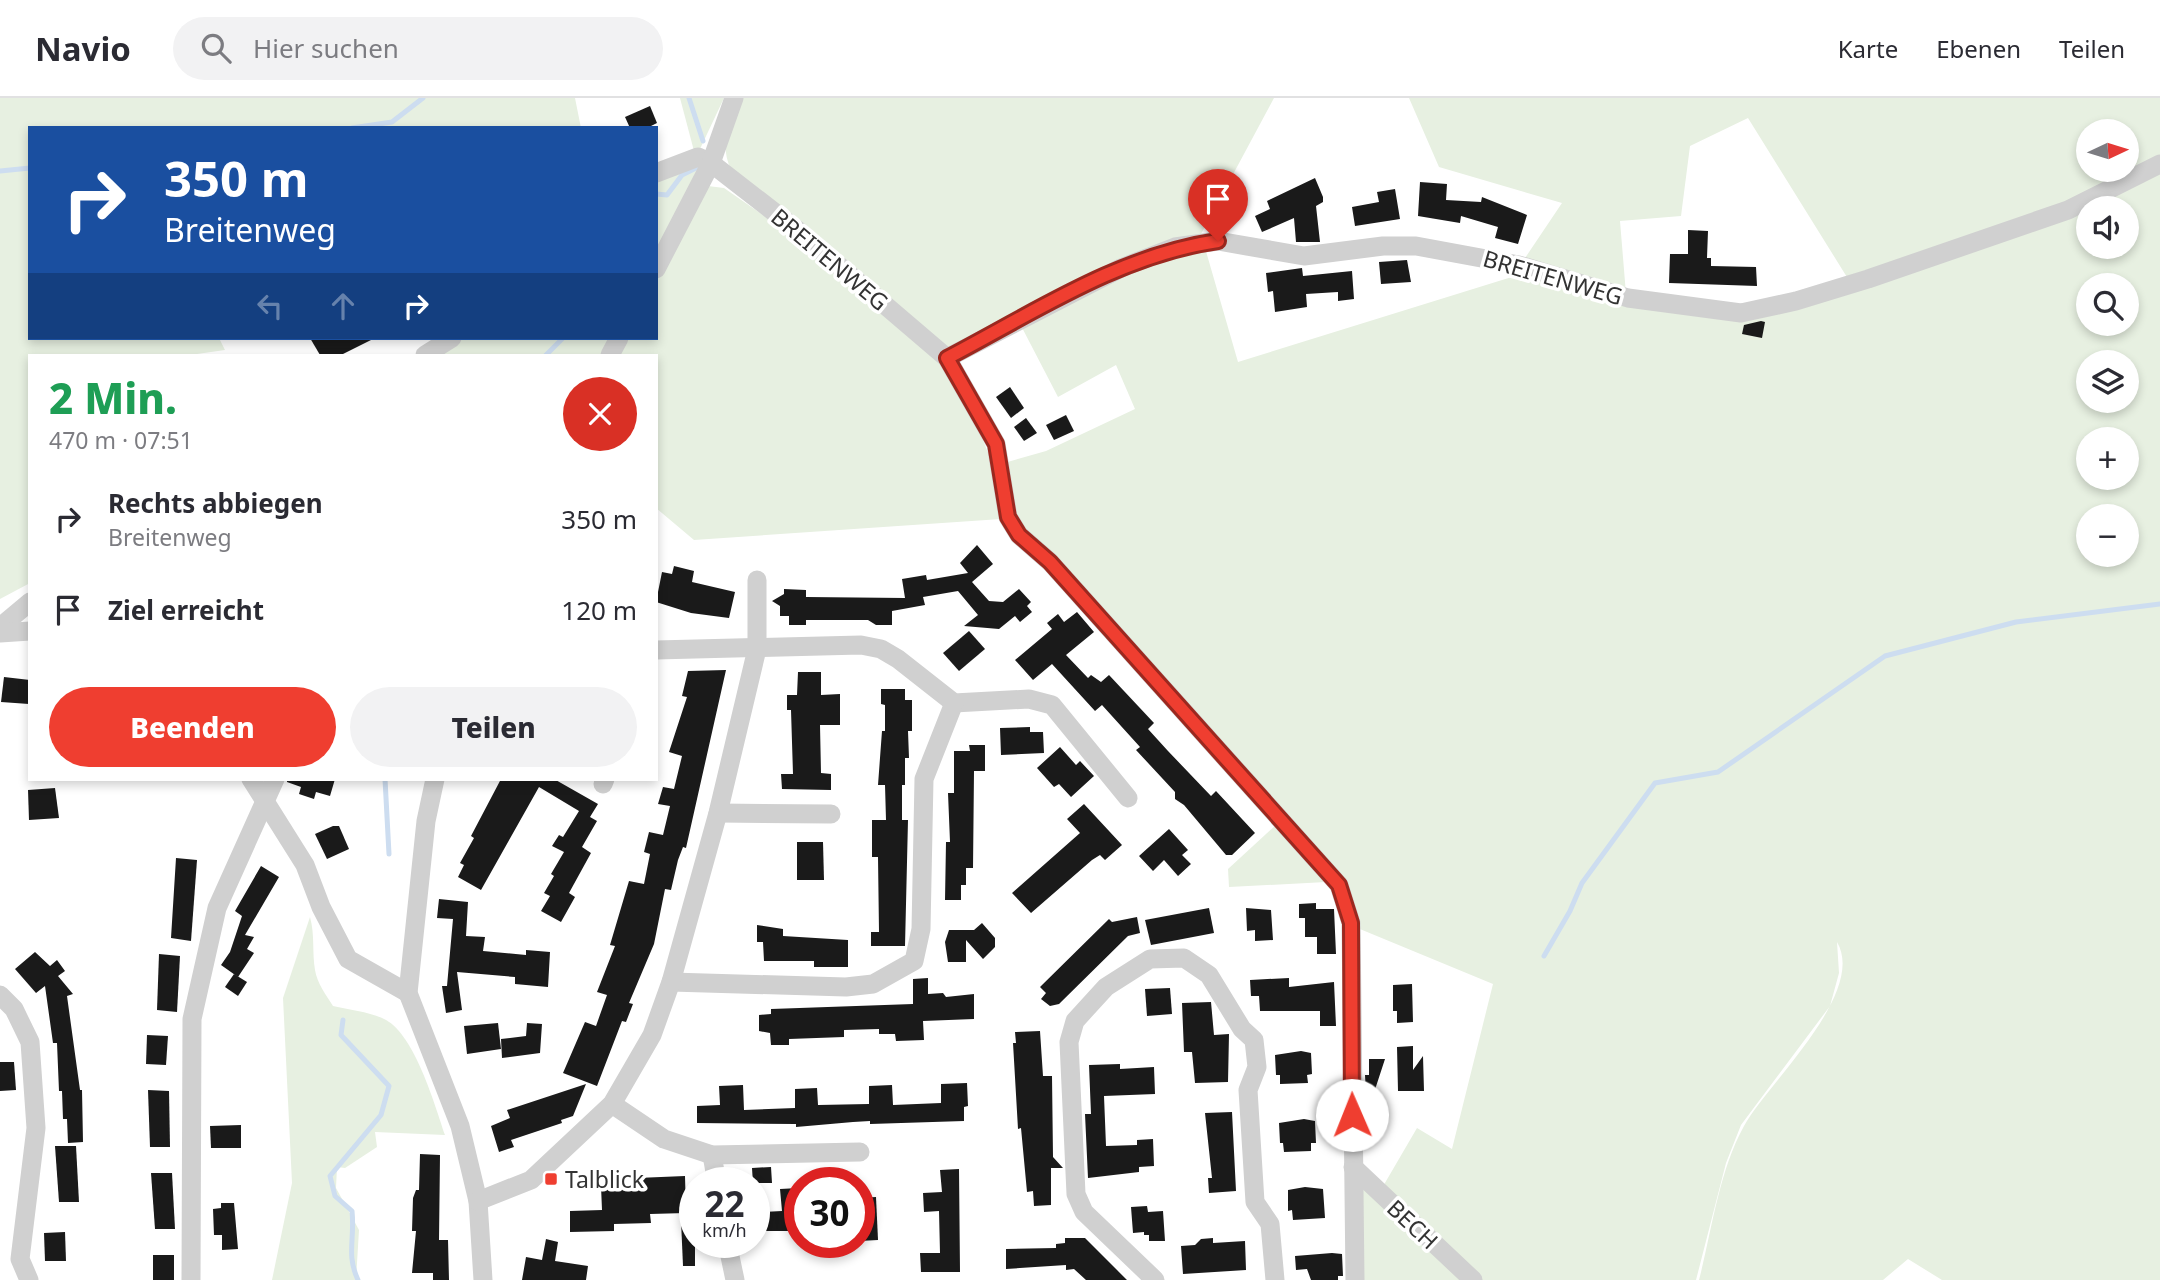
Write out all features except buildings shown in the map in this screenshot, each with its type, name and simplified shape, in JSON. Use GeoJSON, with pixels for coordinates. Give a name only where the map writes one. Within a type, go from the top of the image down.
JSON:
{"type":"FeatureCollection","features":[{"type":"Feature","properties":{"kind":"street"},"geometry":{"type":"LineString","coordinates":[[658,265],[711,163],[734,98]]}},
{"type":"Feature","properties":{"kind":"street"},"geometry":{"type":"LineString","coordinates":[[658,172],[698,157],[711,163]]}},
{"type":"Feature","properties":{"kind":"street","name":"BREITENWEG"},"geometry":{"type":"LineString","coordinates":[[711,163],[796,229],[947,358],[996,444],[1008,517],[1019,535],[1050,562],[1339,885],[1351,923],[1355,1280]]}},
{"type":"Feature","properties":{"kind":"street","name":"BREITENWEG"},"geometry":{"type":"LineString","coordinates":[[947,358],[1121,268],[1175,247],[1218,241],[1304,256],[1399,244],[1416,246],[1508,262],[1628,298],[1741,313],[1796,301],[1868,279],[2068,209],[2160,164]]}},
{"type":"Feature","properties":{"kind":"street"},"geometry":{"type":"LineString","coordinates":[[427,354],[450,340]]}},
{"type":"Feature","properties":{"kind":"street"},"geometry":{"type":"LineString","coordinates":[[478,1200],[531,1180],[612,1104],[652,1035],[671,982],[718,813],[757,649],[757,580]]}},
{"type":"Feature","properties":{"kind":"street"},"geometry":{"type":"LineString","coordinates":[[0,627],[28,604]]}},
{"type":"Feature","properties":{"kind":"street"},"geometry":{"type":"LineString","coordinates":[[0,633],[28,631]]}},
{"type":"Feature","properties":{"kind":"street"},"geometry":{"type":"LineString","coordinates":[[658,650],[860,645],[881,649],[954,703],[1029,699],[1052,705],[1128,798]]}},
{"type":"Feature","properties":{"kind":"street"},"geometry":{"type":"LineString","coordinates":[[671,982],[846,987],[873,984],[914,961],[921,929],[923,779],[954,703]]}},
{"type":"Feature","properties":{"kind":"street"},"geometry":{"type":"LineString","coordinates":[[252,781],[305,865],[321,907],[348,959],[408,993]]}},
{"type":"Feature","properties":{"kind":"street"},"geometry":{"type":"LineString","coordinates":[[191,1280],[192,1019],[217,908],[274,781]]}},
{"type":"Feature","properties":{"kind":"street"},"geometry":{"type":"LineString","coordinates":[[436,781],[426,821],[408,993],[460,1126],[478,1200],[483,1280]]}},
{"type":"Feature","properties":{"kind":"street"},"geometry":{"type":"LineString","coordinates":[[718,813],[831,814]]}},
{"type":"Feature","properties":{"kind":"street"},"geometry":{"type":"LineString","coordinates":[[1155,1280],[1084,1212],[1076,1194],[1069,1042],[1075,1021],[1106,986],[1150,959],[1184,958],[1209,975],[1242,1029],[1254,1040],[1257,1067],[1248,1090],[1255,1202],[1270,1224],[1275,1280]]}},
{"type":"Feature","properties":{"kind":"street"},"geometry":{"type":"LineString","coordinates":[[0,995],[14,1009],[30,1042],[36,1128],[20,1259],[29,1280]]}},
{"type":"Feature","properties":{"kind":"street"},"geometry":{"type":"LineString","coordinates":[[612,1104],[664,1139],[712,1155],[860,1153]]}},
{"type":"Feature","properties":{"kind":"street"},"geometry":{"type":"LineString","coordinates":[[712,1155],[714,1167]]}},
{"type":"Feature","properties":{"kind":"street","name":"BECH"},"geometry":{"type":"LineString","coordinates":[[1353,1167],[1473,1280]]}},
{"type":"Feature","properties":{"kind":"street"},"geometry":{"type":"LineString","coordinates":[[730,1258],[735,1280]]}},
{"type":"Feature","properties":{"kind":"green space"},"geometry":{"type":"Polygon","coordinates":[[[0,98],[575,98],[581,126],[28,126],[28,340],[220,340],[225,350],[197,354],[28,354],[28,584],[0,599],[0,98]]]}},
{"type":"Feature","properties":{"kind":"green space"},"geometry":{"type":"Polygon","coordinates":[[[680,98],[724,98],[699,151],[694,151],[680,98]]]}},
{"type":"Feature","properties":{"kind":"green space"},"geometry":{"type":"Polygon","coordinates":[[[738,98],[1274,98],[1201,234],[1238,362],[1515,276],[1518,270],[1742,317],[2076,197],[2076,259],[2139,259],[2139,196],[2079,196],[2118,182],[2139,182],[2139,175],[2160,167],[2160,1280],[1942,1280],[1908,1259],[1883,1280],[1699,1280],[1722,1181],[1735,1143],[1756,1108],[1811,1037],[1829,1008],[1741,1125],[1726,1163],[1696,1280],[1477,1280],[1382,1188],[1417,1128],[1452,1149],[1493,984],[1355,927],[1353,906],[1012,517],[1004,463],[1046,451],[1135,409],[1116,365],[1058,397],[1017,318],[948,350],[731,170],[726,151],[729,125],[738,98]],[[1837,942],[1839,973],[1831,1003],[1839,986],[1843,963],[1837,942]]]}},
{"type":"Feature","properties":{"kind":"green space"},"geometry":{"type":"Polygon","coordinates":[[[1409,98],[2160,98],[2160,159],[2139,170],[2139,119],[2076,119],[2076,182],[2114,182],[2086,196],[2076,196],[2076,201],[2066,206],[1850,282],[1748,118],[1690,146],[1681,216],[1620,221],[1626,294],[1521,264],[1562,203],[1439,167],[1409,98]]]}},
{"type":"Feature","properties":{"kind":"green space"},"geometry":{"type":"Polygon","coordinates":[[[698,161],[702,166],[658,253],[658,179],[698,161]]]}},
{"type":"Feature","properties":{"kind":"green space"},"geometry":{"type":"Polygon","coordinates":[[[708,186],[724,188],[789,233],[946,362],[970,407],[992,463],[1001,519],[694,540],[658,510],[658,354],[618,354],[625,340],[658,340],[658,278],[708,186]]]}},
{"type":"Feature","properties":{"kind":"green space"},"geometry":{"type":"Polygon","coordinates":[[[461,340],[612,340],[604,354],[443,354],[461,340]]]}},
{"type":"Feature","properties":{"kind":"green space"},"geometry":{"type":"Polygon","coordinates":[[[1277,824],[1326,882],[1229,887],[1228,869],[1277,824]]]}},
{"type":"Feature","properties":{"kind":"green space"},"geometry":{"type":"Polygon","coordinates":[[[310,917],[315,970],[333,1006],[374,1015],[396,1028],[406,1040],[423,1072],[445,1135],[375,1132],[377,1147],[345,1168],[337,1167],[336,1188],[359,1230],[356,1280],[272,1280],[292,1183],[283,998],[310,917]]]}},
{"type":"Feature","properties":{"kind":"green space"},"geometry":{"type":"Polygon","coordinates":[[[1361,1178],[1470,1280],[1360,1280],[1361,1178]]]}},
{"type":"Feature","properties":{"kind":"waterway"},"geometry":{"type":"LineString","coordinates":[[365,126],[392,122],[423,98]]}},
{"type":"Feature","properties":{"kind":"waterway"},"geometry":{"type":"LineString","coordinates":[[689,98],[703,141]]}},
{"type":"Feature","properties":{"kind":"waterway"},"geometry":{"type":"LineString","coordinates":[[658,194],[667,195],[682,175],[700,166]]}},
{"type":"Feature","properties":{"kind":"waterway"},"geometry":{"type":"LineString","coordinates":[[0,171],[28,168]]}},
{"type":"Feature","properties":{"kind":"waterway"},"geometry":{"type":"LineString","coordinates":[[547,354],[561,340]]}},
{"type":"Feature","properties":{"kind":"waterway"},"geometry":{"type":"LineString","coordinates":[[1544,956],[1570,911],[1582,883],[1655,783],[1718,772],[1885,656],[2016,622],[2160,604]]}},
{"type":"Feature","properties":{"kind":"waterway"},"geometry":{"type":"LineString","coordinates":[[385,781],[389,854]]}},
{"type":"Feature","properties":{"kind":"waterway"},"geometry":{"type":"LineString","coordinates":[[343,1020],[341,1035],[389,1086],[381,1115],[330,1176],[335,1196],[352,1211],[352,1262],[358,1280]]}},
{"type":"Feature","properties":{"kind":"place","name":"Talblick"},"geometry":{"type":"Point","coordinates":[551,1179]}},
{"type":"Feature","properties":{"kind":"route"},"geometry":{"type":"LineString","coordinates":[[1218,241],[1175,247],[1121,268],[947,358],[996,444],[1008,517],[1019,535],[1050,562],[1339,885],[1351,923],[1352,1115]]}}]}
